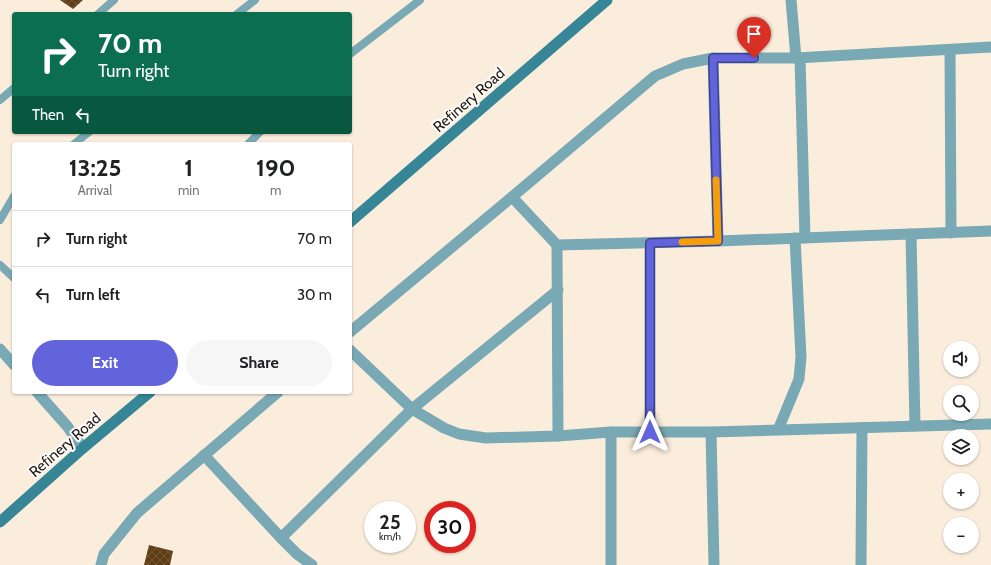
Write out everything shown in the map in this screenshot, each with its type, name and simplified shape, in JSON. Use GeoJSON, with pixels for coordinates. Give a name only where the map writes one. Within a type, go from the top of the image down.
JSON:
{"type":"FeatureCollection","features":[{"type":"Feature","properties":{"kind":"main road","name":"Refinery Road"},"geometry":{"type":"LineString","coordinates":[[352,220],[607,0]]}},
{"type":"Feature","properties":{"kind":"main road","name":"Refinery Road"},"geometry":{"type":"LineString","coordinates":[[0,522],[83,448],[148,394]]}},
{"type":"Feature","properties":{"kind":"street"},"geometry":{"type":"LineString","coordinates":[[778,430],[799,379],[801,357],[798,58],[791,0]]}},
{"type":"Feature","properties":{"kind":"street"},"geometry":{"type":"LineString","coordinates":[[352,330],[655,76],[683,64],[713,58],[798,58],[991,47]]}},
{"type":"Feature","properties":{"kind":"street"},"geometry":{"type":"LineString","coordinates":[[950,50],[951,233]]}},
{"type":"Feature","properties":{"kind":"street"},"geometry":{"type":"LineString","coordinates":[[713,58],[718,241]]}},
{"type":"Feature","properties":{"kind":"street"},"geometry":{"type":"LineString","coordinates":[[512,197],[557,245],[558,436]]}},
{"type":"Feature","properties":{"kind":"street"},"geometry":{"type":"LineString","coordinates":[[557,245],[991,231]]}},
{"type":"Feature","properties":{"kind":"street"},"geometry":{"type":"LineString","coordinates":[[911,234],[915,426]]}},
{"type":"Feature","properties":{"kind":"street"},"geometry":{"type":"LineString","coordinates":[[650,243],[650,432]]}},
{"type":"Feature","properties":{"kind":"street"},"geometry":{"type":"LineString","coordinates":[[281,538],[412,409],[558,290]]}},
{"type":"Feature","properties":{"kind":"street"},"geometry":{"type":"LineString","coordinates":[[0,349],[12,363]]}},
{"type":"Feature","properties":{"kind":"street"},"geometry":{"type":"LineString","coordinates":[[352,352],[412,409],[444,428],[459,434],[486,438],[558,436],[611,432],[711,432],[991,424]]}},
{"type":"Feature","properties":{"kind":"street"},"geometry":{"type":"LineString","coordinates":[[39,394],[67,426],[83,448]]}},
{"type":"Feature","properties":{"kind":"street"},"geometry":{"type":"LineString","coordinates":[[100,565],[104,554],[137,513],[276,394]]}},
{"type":"Feature","properties":{"kind":"street"},"geometry":{"type":"LineString","coordinates":[[861,565],[862,428]]}},
{"type":"Feature","properties":{"kind":"street"},"geometry":{"type":"LineString","coordinates":[[611,432],[611,565]]}},
{"type":"Feature","properties":{"kind":"street"},"geometry":{"type":"LineString","coordinates":[[711,432],[714,565]]}},
{"type":"Feature","properties":{"kind":"street"},"geometry":{"type":"LineString","coordinates":[[204,455],[281,538],[297,554],[312,565]]}},
{"type":"Feature","properties":{"kind":"lane"},"geometry":{"type":"LineString","coordinates":[[100,12],[114,0]]}},
{"type":"Feature","properties":{"kind":"lane"},"geometry":{"type":"LineString","coordinates":[[240,12],[255,0]]}},
{"type":"Feature","properties":{"kind":"lane"},"geometry":{"type":"LineString","coordinates":[[352,52],[420,0]]}},
{"type":"Feature","properties":{"kind":"lane"},"geometry":{"type":"LineString","coordinates":[[0,100],[12,90]]}},
{"type":"Feature","properties":{"kind":"lane"},"geometry":{"type":"LineString","coordinates":[[76,142],[86,134]]}},
{"type":"Feature","properties":{"kind":"lane"},"geometry":{"type":"LineString","coordinates":[[250,142],[258,134]]}},
{"type":"Feature","properties":{"kind":"lane"},"geometry":{"type":"LineString","coordinates":[[0,220],[12,199]]}},
{"type":"Feature","properties":{"kind":"lane"},"geometry":{"type":"LineString","coordinates":[[0,265],[12,276]]}},
{"type":"Feature","properties":{"kind":"building"},"geometry":{"type":"Polygon","coordinates":[[[60,0],[83,0],[73,9],[60,0]]]}},
{"type":"Feature","properties":{"kind":"building"},"geometry":{"type":"Polygon","coordinates":[[[149,545],[173,551],[170,565],[144,565],[149,545]]]}},
{"type":"Feature","properties":{"kind":"slow traffic"},"geometry":{"type":"LineString","coordinates":[[682,242],[718,241],[716,180]]}},
{"type":"Feature","properties":{"kind":"route"},"geometry":{"type":"LineString","coordinates":[[650,432],[650,243],[718,241],[713,58],[754,58]]}}]}
